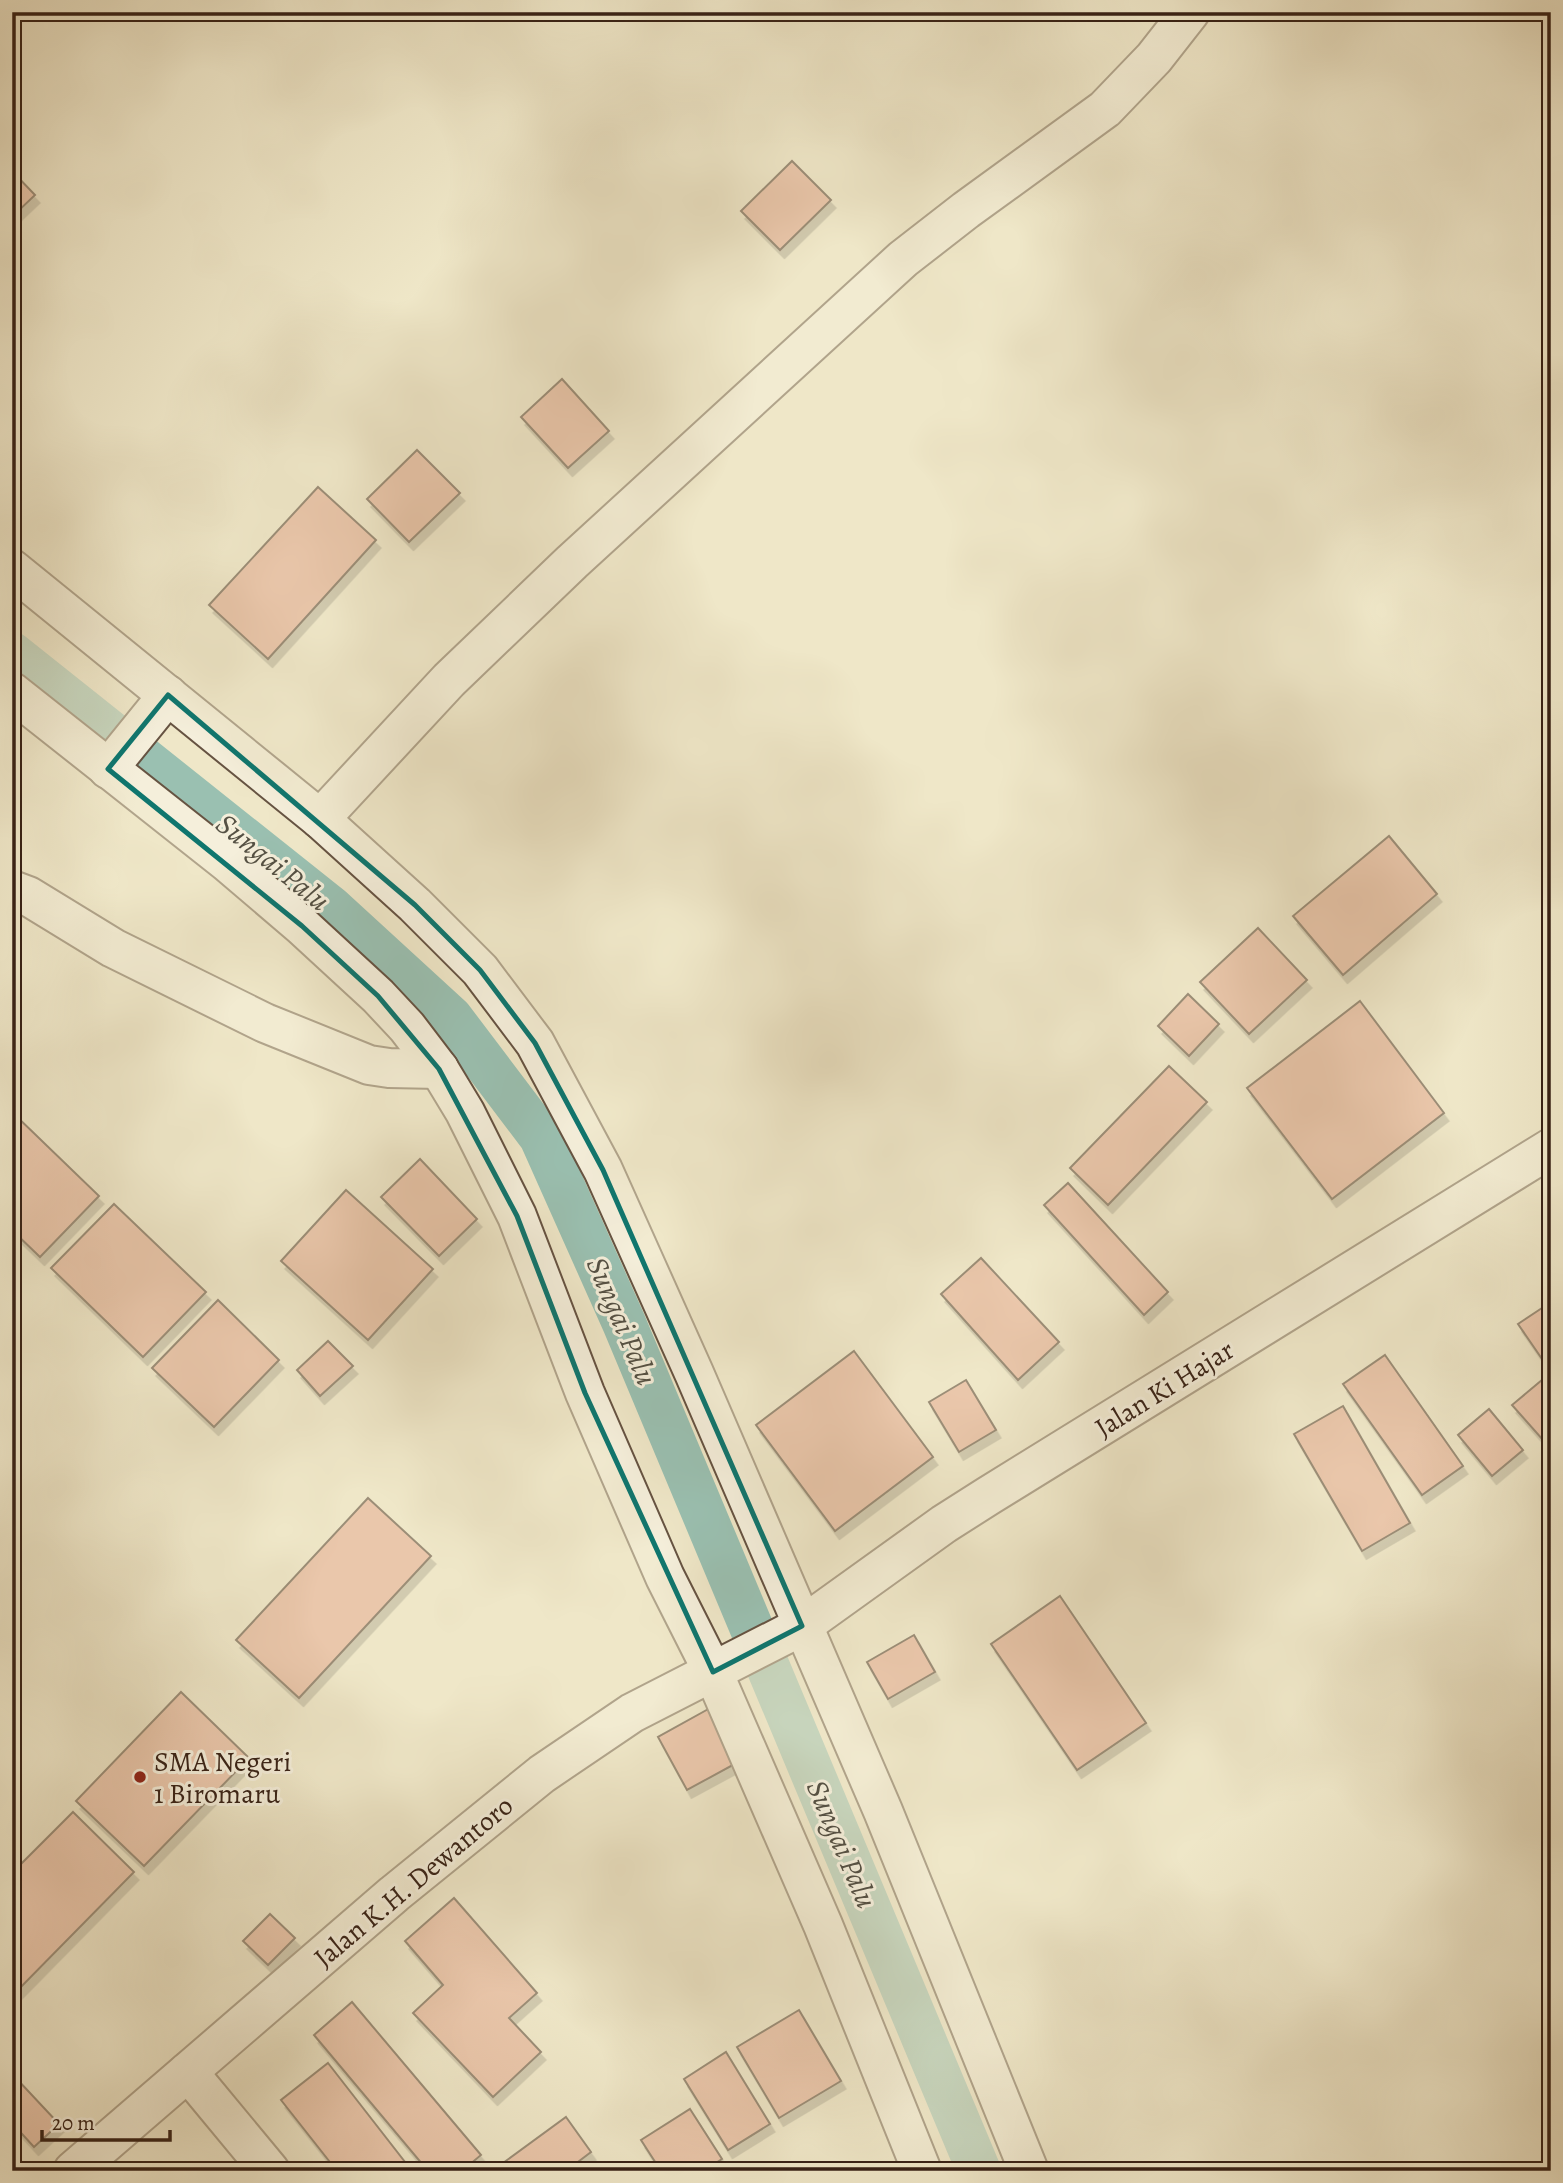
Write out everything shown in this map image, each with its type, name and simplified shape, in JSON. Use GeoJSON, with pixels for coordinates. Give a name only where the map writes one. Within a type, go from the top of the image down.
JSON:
{"type":"FeatureCollection","features":[{"type":"Feature","properties":{"kind":"street"},"geometry":{"type":"LineString","coordinates":[[320,819],[449,680],[582,553],[903,259],[1105,109],[1154,58],[1191,12]]}},
{"type":"Feature","properties":{"kind":"street"},"geometry":{"type":"LineString","coordinates":[[12,569],[320,819],[415,905],[480,970],[535,1043],[603,1170],[710,1410],[793,1631],[883,1811],[1029,2171]]}},
{"type":"Feature","properties":{"kind":"street"},"geometry":{"type":"LineString","coordinates":[[12,692],[228,862],[302,926],[378,996],[407,1027],[439,1069],[471,1123],[517,1216],[601,1430],[665,1577],[722,1668],[922,2171]]}},
{"type":"Feature","properties":{"kind":"street"},"geometry":{"type":"LineString","coordinates":[[108,769],[168,695]]}},
{"type":"Feature","properties":{"kind":"street"},"geometry":{"type":"LineString","coordinates":[[12,890],[29,895],[113,948],[277,1028],[369,1065],[439,1069]]}},
{"type":"Feature","properties":{"kind":"street","name":"Jalan Ki Hajar"},"geometry":{"type":"LineString","coordinates":[[793,1631],[944,1524],[1551,1148]]}},
{"type":"Feature","properties":{"kind":"street","name":"Jalan K.H. Dewantoro"},"geometry":{"type":"LineString","coordinates":[[73,2171],[394,1894],[542,1774],[632,1713],[793,1631]]}},
{"type":"Feature","properties":{"kind":"street"},"geometry":{"type":"LineString","coordinates":[[188,2072],[270,2171]]}},
{"type":"Feature","properties":{"kind":"highlighted area"},"geometry":{"type":"Polygon","coordinates":[[[168,695],[415,905],[480,970],[535,1043],[603,1170],[802,1626],[713,1672],[585,1393],[517,1216],[439,1069],[378,996],[302,926],[108,769],[168,695]]]}},
{"type":"Feature","properties":{"kind":"building"},"geometry":{"type":"Polygon","coordinates":[[[792,161],[831,200],[780,250],[741,211],[792,161]]]}},
{"type":"Feature","properties":{"kind":"building"},"geometry":{"type":"Polygon","coordinates":[[[12,171],[35,195],[12,217],[12,171]]]}},
{"type":"Feature","properties":{"kind":"building"},"geometry":{"type":"Polygon","coordinates":[[[562,379],[609,431],[568,468],[521,417],[562,379]]]}},
{"type":"Feature","properties":{"kind":"building"},"geometry":{"type":"Polygon","coordinates":[[[417,450],[460,493],[409,542],[367,499],[417,450]]]}},
{"type":"Feature","properties":{"kind":"building"},"geometry":{"type":"Polygon","coordinates":[[[318,487],[376,540],[268,659],[209,605],[318,487]]]}},
{"type":"Feature","properties":{"kind":"building"},"geometry":{"type":"Polygon","coordinates":[[[1389,836],[1437,894],[1343,975],[1293,916],[1389,836]]]}},
{"type":"Feature","properties":{"kind":"building"},"geometry":{"type":"Polygon","coordinates":[[[1258,928],[1307,980],[1249,1034],[1200,982],[1258,928]]]}},
{"type":"Feature","properties":{"kind":"building"},"geometry":{"type":"Polygon","coordinates":[[[1188,994],[1219,1024],[1189,1056],[1158,1026],[1188,994]]]}},
{"type":"Feature","properties":{"kind":"building"},"geometry":{"type":"Polygon","coordinates":[[[1360,1001],[1444,1113],[1332,1199],[1247,1088],[1360,1001]]]}},
{"type":"Feature","properties":{"kind":"building"},"geometry":{"type":"Polygon","coordinates":[[[1169,1066],[1207,1102],[1108,1205],[1070,1168],[1169,1066]]]}},
{"type":"Feature","properties":{"kind":"building"},"geometry":{"type":"Polygon","coordinates":[[[12,1112],[99,1196],[40,1257],[12,1230],[12,1112]]]}},
{"type":"Feature","properties":{"kind":"building"},"geometry":{"type":"Polygon","coordinates":[[[420,1159],[477,1219],[439,1256],[381,1197],[420,1159]]]}},
{"type":"Feature","properties":{"kind":"building"},"geometry":{"type":"Polygon","coordinates":[[[1068,1183],[1168,1292],[1144,1315],[1044,1205],[1068,1183]]]}},
{"type":"Feature","properties":{"kind":"building"},"geometry":{"type":"Polygon","coordinates":[[[346,1190],[433,1269],[368,1340],[281,1261],[346,1190]]]}},
{"type":"Feature","properties":{"kind":"building"},"geometry":{"type":"Polygon","coordinates":[[[114,1204],[206,1292],[143,1357],[51,1268],[114,1204]]]}},
{"type":"Feature","properties":{"kind":"building"},"geometry":{"type":"Polygon","coordinates":[[[981,1258],[1059,1342],[1018,1380],[941,1294],[981,1258]]]}},
{"type":"Feature","properties":{"kind":"building"},"geometry":{"type":"Polygon","coordinates":[[[218,1300],[279,1360],[214,1427],[152,1368],[218,1300]]]}},
{"type":"Feature","properties":{"kind":"building"},"geometry":{"type":"Polygon","coordinates":[[[1551,1302],[1551,1372],[1518,1324],[1551,1302]]]}},
{"type":"Feature","properties":{"kind":"building"},"geometry":{"type":"Polygon","coordinates":[[[328,1341],[353,1366],[320,1396],[297,1370],[328,1341]]]}},
{"type":"Feature","properties":{"kind":"building"},"geometry":{"type":"Polygon","coordinates":[[[854,1351],[933,1457],[835,1531],[756,1425],[854,1351]]]}},
{"type":"Feature","properties":{"kind":"building"},"geometry":{"type":"Polygon","coordinates":[[[1385,1355],[1463,1466],[1422,1495],[1343,1384],[1385,1355]]]}},
{"type":"Feature","properties":{"kind":"building"},"geometry":{"type":"Polygon","coordinates":[[[966,1380],[996,1430],[959,1452],[929,1402],[966,1380]]]}},
{"type":"Feature","properties":{"kind":"building"},"geometry":{"type":"Polygon","coordinates":[[[1542,1380],[1551,1391],[1551,1449],[1512,1405],[1542,1380]]]}},
{"type":"Feature","properties":{"kind":"building"},"geometry":{"type":"Polygon","coordinates":[[[1343,1406],[1410,1523],[1362,1551],[1294,1434],[1343,1406]]]}},
{"type":"Feature","properties":{"kind":"building"},"geometry":{"type":"Polygon","coordinates":[[[1489,1409],[1523,1450],[1492,1476],[1458,1435],[1489,1409]]]}},
{"type":"Feature","properties":{"kind":"building"},"geometry":{"type":"Polygon","coordinates":[[[368,1498],[431,1556],[299,1698],[236,1640],[368,1498]]]}},
{"type":"Feature","properties":{"kind":"building"},"geometry":{"type":"Polygon","coordinates":[[[1060,1596],[1146,1723],[1077,1770],[991,1644],[1060,1596]]]}},
{"type":"Feature","properties":{"kind":"building"},"geometry":{"type":"Polygon","coordinates":[[[914,1635],[935,1672],[888,1699],[867,1662],[914,1635]]]}},
{"type":"Feature","properties":{"kind":"building"},"geometry":{"type":"Polygon","coordinates":[[[181,1692],[249,1758],[144,1866],[76,1801],[181,1692]]]}},
{"type":"Feature","properties":{"kind":"building"},"geometry":{"type":"Polygon","coordinates":[[[712,1707],[742,1760],[687,1790],[658,1737],[712,1707]]]}},
{"type":"Feature","properties":{"kind":"building"},"geometry":{"type":"Polygon","coordinates":[[[73,1812],[134,1872],[12,1996],[12,1873],[73,1812]]]}},
{"type":"Feature","properties":{"kind":"building"},"geometry":{"type":"Polygon","coordinates":[[[454,1898],[537,1993],[509,2018],[541,2052],[493,2097],[413,2013],[443,1985],[405,1941],[454,1898]]]}},
{"type":"Feature","properties":{"kind":"building"},"geometry":{"type":"Polygon","coordinates":[[[270,1914],[295,1938],[268,1965],[243,1941],[270,1914]]]}},
{"type":"Feature","properties":{"kind":"building"},"geometry":{"type":"Polygon","coordinates":[[[352,2002],[481,2155],[462,2171],[428,2171],[314,2035],[352,2002]]]}},
{"type":"Feature","properties":{"kind":"building"},"geometry":{"type":"Polygon","coordinates":[[[799,2010],[841,2081],[779,2118],[737,2047],[799,2010]]]}},
{"type":"Feature","properties":{"kind":"building"},"geometry":{"type":"Polygon","coordinates":[[[726,2052],[770,2124],[728,2150],[684,2079],[726,2052]]]}},
{"type":"Feature","properties":{"kind":"building"},"geometry":{"type":"Polygon","coordinates":[[[328,2063],[412,2171],[337,2171],[281,2100],[328,2063]]]}},
{"type":"Feature","properties":{"kind":"building"},"geometry":{"type":"Polygon","coordinates":[[[15,2077],[59,2124],[34,2147],[12,2123],[12,2079],[15,2077]]]}},
{"type":"Feature","properties":{"kind":"building"},"geometry":{"type":"Polygon","coordinates":[[[690,2109],[722,2159],[703,2171],[661,2171],[641,2140],[690,2109]]]}},
{"type":"Feature","properties":{"kind":"building"},"geometry":{"type":"Polygon","coordinates":[[[566,2117],[591,2152],[566,2171],[492,2171],[566,2117]]]}},
{"type":"Feature","properties":{"kind":"waterway","name":"Sungai Palu"},"geometry":{"type":"LineString","coordinates":[[12,654],[331,908],[451,1018],[541,1137],[624,1323],[979,2171]]}},
{"type":"Feature","properties":{"kind":"place","name":"SMA Negeri 1 Biromaru"},"geometry":{"type":"Point","coordinates":[140,1777]}}]}
